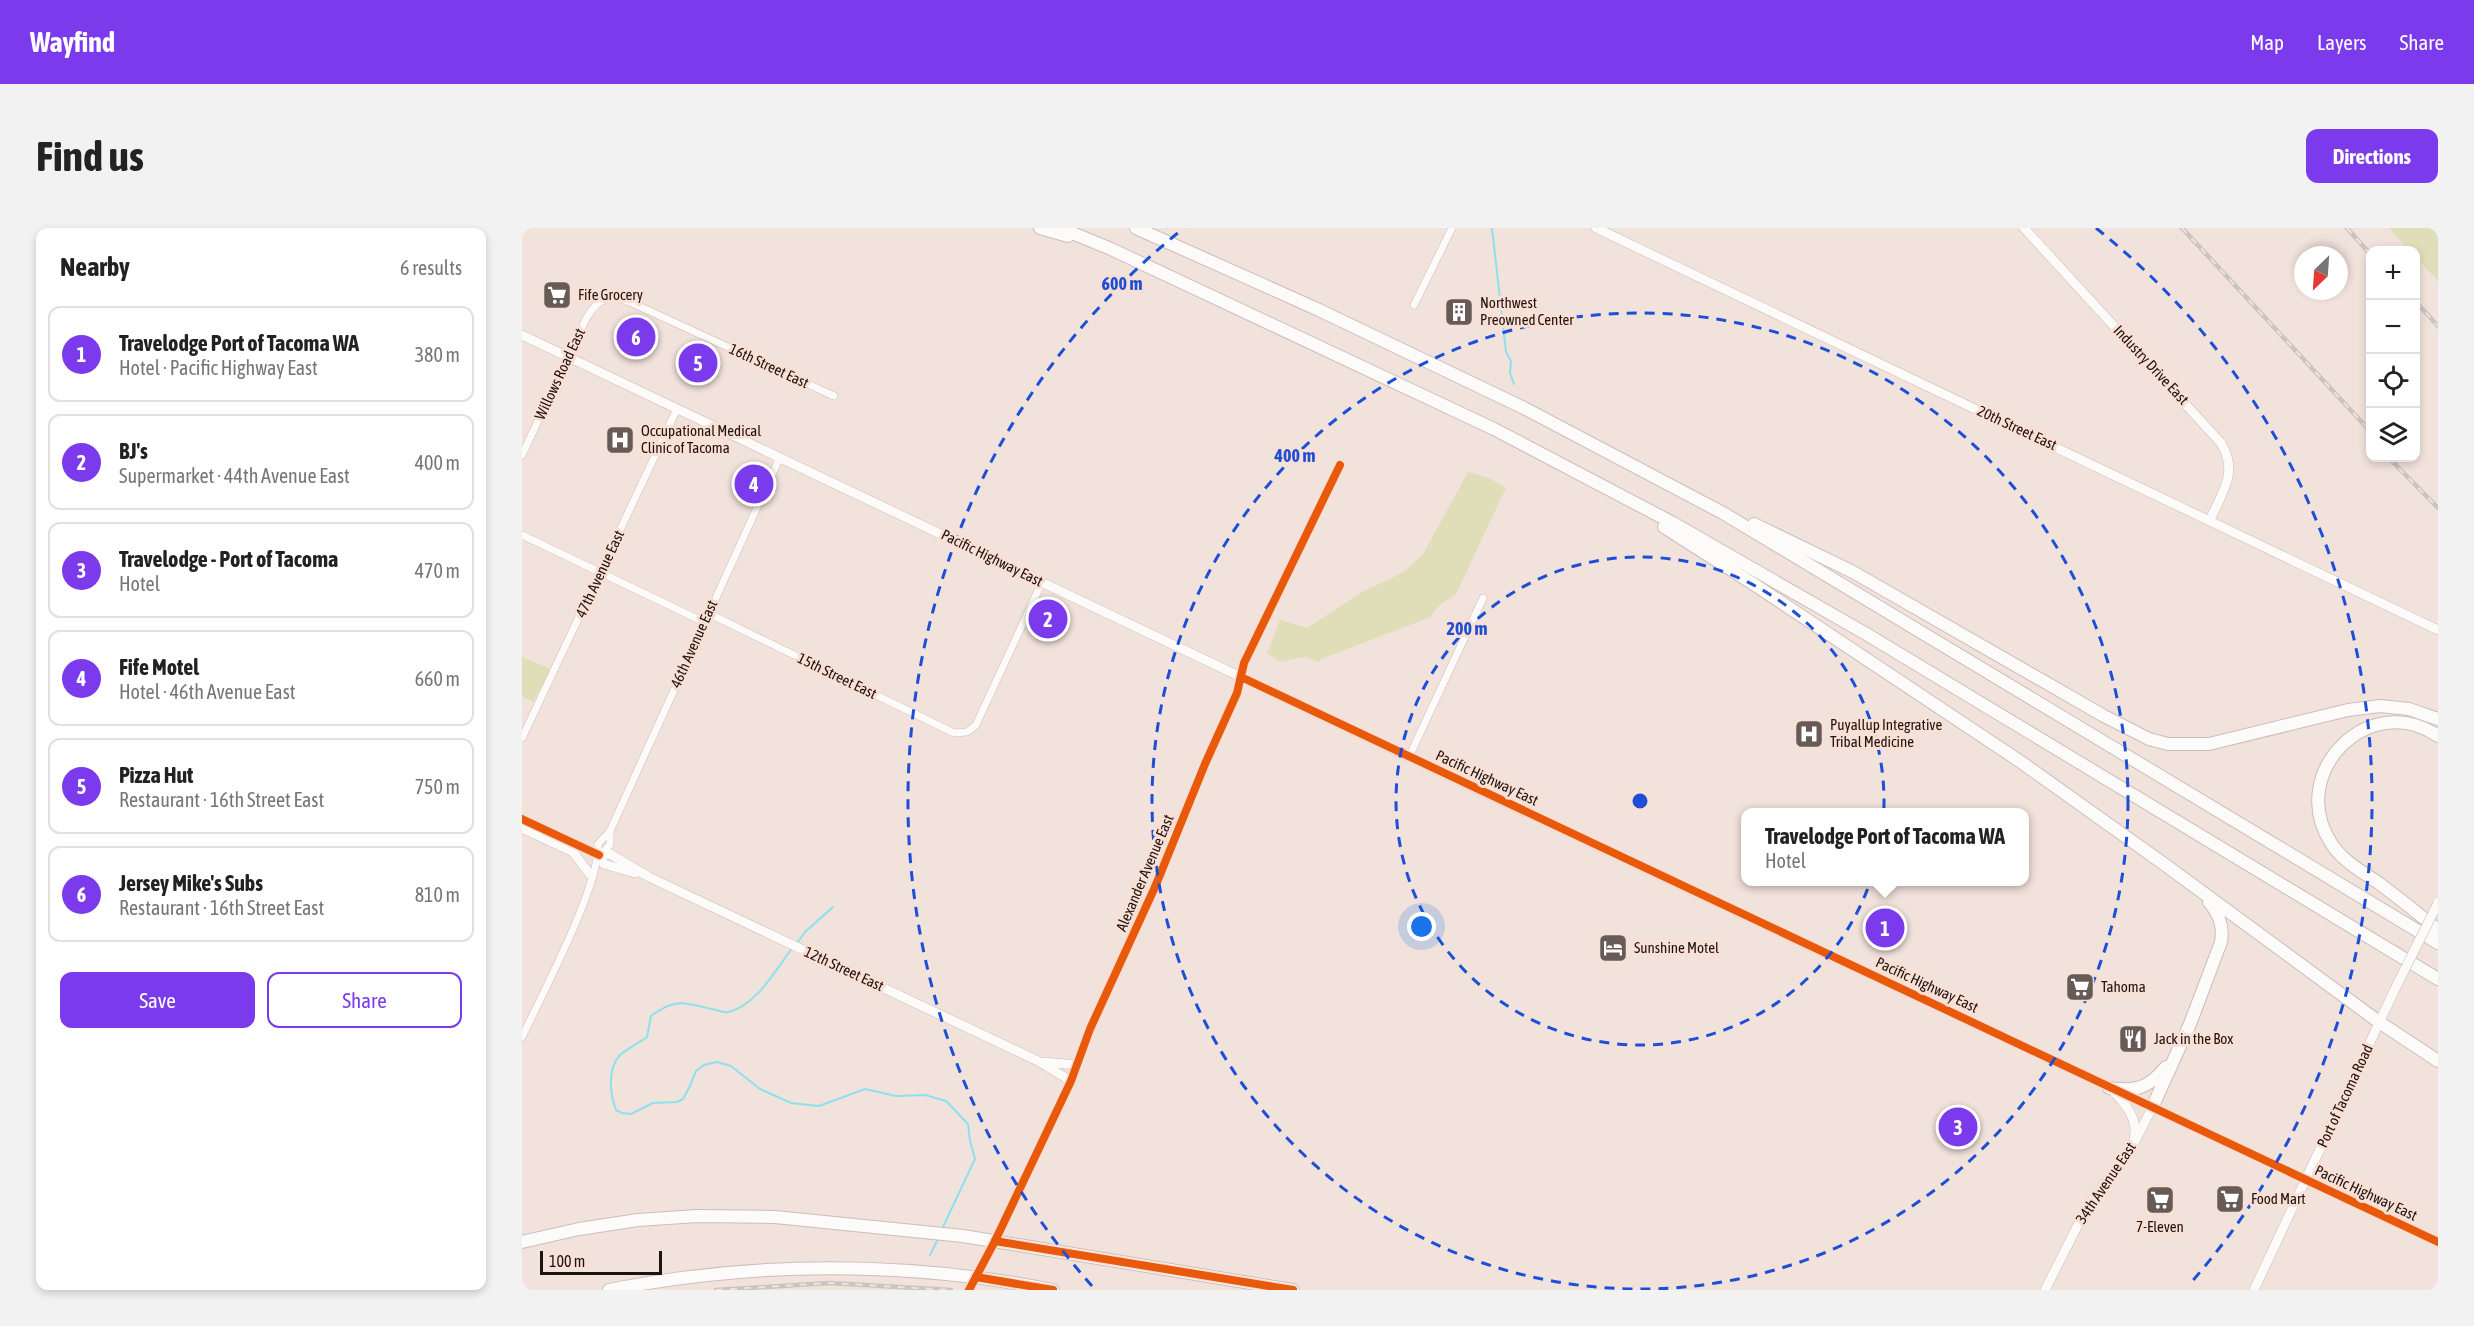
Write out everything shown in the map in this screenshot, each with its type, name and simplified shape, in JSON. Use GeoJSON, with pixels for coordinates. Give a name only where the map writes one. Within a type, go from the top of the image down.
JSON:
{"type":"FeatureCollection","features":[{"type":"Feature","properties":{"kind":"highway"},"geometry":{"type":"LineString","coordinates":[[1040,228],[1111,249]]}},
{"type":"Feature","properties":{"kind":"highway"},"geometry":{"type":"LineString","coordinates":[[1060,228],[1111,249],[1494,429],[1673,523],[1840,618],[2438,979]]}},
{"type":"Feature","properties":{"kind":"highway"},"geometry":{"type":"LineString","coordinates":[[1136,228],[1319,310],[1524,408],[1723,513],[2438,943]]}},
{"type":"Feature","properties":{"kind":"highway"},"geometry":{"type":"LineString","coordinates":[[1576,472],[1755,585],[2021,762],[2379,1022],[2438,1061]]}},
{"type":"Feature","properties":{"kind":"highway"},"geometry":{"type":"LineString","coordinates":[[1723,513],[1769,529],[1853,572],[2104,716],[2149,739],[2168,744],[2209,744],[2348,710],[2380,706],[2409,709],[2438,719]]}},
{"type":"Feature","properties":{"kind":"highway"},"geometry":{"type":"LineString","coordinates":[[2438,736],[2419,725],[2402,722],[2381,724],[2358,732],[2340,746],[2330,758],[2319,788],[2318,798],[2323,827],[2331,843],[2344,858],[2438,930]]}},
{"type":"Feature","properties":{"kind":"highway"},"geometry":{"type":"LineString","coordinates":[[2152,1108],[2215,961],[2223,934],[2219,917],[2198,889]]}},
{"type":"Feature","properties":{"kind":"highway"},"geometry":{"type":"LineString","coordinates":[[2109,1088],[2137,1090],[2147,1086],[2156,1080],[2176,1055]]}},
{"type":"Feature","properties":{"kind":"highway"},"geometry":{"type":"LineString","coordinates":[[522,1242],[609,1224],[698,1216],[775,1217],[963,1236],[1293,1290]]}},
{"type":"Feature","properties":{"kind":"highway"},"geometry":{"type":"LineString","coordinates":[[609,1290],[729,1272],[809,1269],[910,1271],[976,1277],[1053,1290]]}},
{"type":"Feature","properties":{"kind":"main road","name":"20th Street East"},"geometry":{"type":"LineString","coordinates":[[1596,228],[2438,630]]}},
{"type":"Feature","properties":{"kind":"main road","name":"Industry Drive East"},"geometry":{"type":"LineString","coordinates":[[2024,228],[2221,443],[2227,453],[2230,472],[2210,520]]}},
{"type":"Feature","properties":{"kind":"main road","name":"Pacific Highway East"},"geometry":{"type":"LineString","coordinates":[[522,335],[1409,758],[2438,1242]]}},
{"type":"Feature","properties":{"kind":"main road","name":"Alexander Avenue East"},"geometry":{"type":"LineString","coordinates":[[969,1290],[995,1241],[1071,1081],[1120,963],[1155,888],[1205,764],[1237,693],[1241,677]]}},
{"type":"Feature","properties":{"kind":"main road","name":"12th Street East"},"geometry":{"type":"LineString","coordinates":[[522,819],[599,855],[610,854],[649,877],[1038,1061],[1071,1081]]}},
{"type":"Feature","properties":{"kind":"main road"},"geometry":{"type":"LineString","coordinates":[[522,828],[573,852],[592,877]]}},
{"type":"Feature","properties":{"kind":"main road","name":"Port of Tacoma Road"},"geometry":{"type":"LineString","coordinates":[[2254,1290],[2379,1022],[2438,903]]}},
{"type":"Feature","properties":{"kind":"main road","name":"12th Street East"},"geometry":{"type":"LineString","coordinates":[[1038,1061],[1077,1065]]}},
{"type":"Feature","properties":{"kind":"main road"},"geometry":{"type":"LineString","coordinates":[[2109,1088],[2133,1115],[2136,1133],[2133,1145]]}},
{"type":"Feature","properties":{"kind":"main road","name":"34th Avenue East"},"geometry":{"type":"LineString","coordinates":[[2045,1290],[2086,1209],[2133,1145],[2152,1108]]}},
{"type":"Feature","properties":{"kind":"street"},"geometry":{"type":"LineString","coordinates":[[1414,305],[1452,228]]}},
{"type":"Feature","properties":{"kind":"street","name":"16th Street East"},"geometry":{"type":"LineString","coordinates":[[604,298],[617,297],[630,302],[834,396]]}},
{"type":"Feature","properties":{"kind":"street","name":"Willows Road East"},"geometry":{"type":"LineString","coordinates":[[522,455],[592,309],[604,298]]}},
{"type":"Feature","properties":{"kind":"street","name":"47th Avenue East"},"geometry":{"type":"LineString","coordinates":[[522,738],[678,409]]}},
{"type":"Feature","properties":{"kind":"street","name":"46th Avenue East"},"geometry":{"type":"LineString","coordinates":[[522,1037],[578,915],[599,855],[598,844],[610,831],[780,457]]}},
{"type":"Feature","properties":{"kind":"street","name":"Alexander Avenue East"},"geometry":{"type":"LineString","coordinates":[[1241,677],[1244,663],[1340,465]]}},
{"type":"Feature","properties":{"kind":"street"},"geometry":{"type":"LineString","coordinates":[[522,535],[704,622]]}},
{"type":"Feature","properties":{"kind":"street","name":"15th Street East"},"geometry":{"type":"LineString","coordinates":[[708,613],[954,733],[967,732],[977,724],[1042,582]]}},
{"type":"Feature","properties":{"kind":"street"},"geometry":{"type":"LineString","coordinates":[[1409,758],[1482,598]]}},
{"type":"Feature","properties":{"kind":"green space"},"geometry":{"type":"Polygon","coordinates":[[[2389,228],[2438,228],[2438,281],[2420,261],[2420,246],[2405,246],[2389,228]]]}},
{"type":"Feature","properties":{"kind":"green space"},"geometry":{"type":"Polygon","coordinates":[[[1468,472],[1489,478],[1506,488],[1456,594],[1438,606],[1431,617],[1321,659],[1320,662],[1304,657],[1280,662],[1267,653],[1280,620],[1307,628],[1362,592],[1404,572],[1423,554],[1468,472]]]}},
{"type":"Feature","properties":{"kind":"green space"},"geometry":{"type":"Polygon","coordinates":[[[522,657],[551,669],[533,702],[522,696],[522,657]]]}},
{"type":"Feature","properties":{"kind":"waterway"},"geometry":{"type":"LineString","coordinates":[[1492,228],[1506,352],[1511,361],[1510,373],[1514,384]]}},
{"type":"Feature","properties":{"kind":"waterway"},"geometry":{"type":"LineString","coordinates":[[797,943],[806,931],[833,907]]}},
{"type":"Feature","properties":{"kind":"waterway"},"geometry":{"type":"LineString","coordinates":[[793,947],[758,994],[739,1008],[726,1012],[682,1003],[668,1006],[651,1016],[647,1037],[620,1055],[613,1067],[611,1089],[616,1110],[631,1114],[653,1103],[677,1102],[683,1099],[696,1071],[704,1065],[717,1062],[731,1066],[760,1089],[791,1103],[819,1106],[865,1089],[896,1096],[925,1095],[946,1101],[968,1124],[975,1159],[942,1229]]}},
{"type":"Feature","properties":{"kind":"waterway"},"geometry":{"type":"LineString","coordinates":[[930,1255],[939,1237]]}},
{"type":"Feature","properties":{"kind":"railway"},"geometry":{"type":"LineString","coordinates":[[2182,228],[2366,427]]}},
{"type":"Feature","properties":{"kind":"railway"},"geometry":{"type":"LineString","coordinates":[[2347,228],[2366,249]]}},
{"type":"Feature","properties":{"kind":"railway"},"geometry":{"type":"LineString","coordinates":[[2420,306],[2438,326]]}},
{"type":"Feature","properties":{"kind":"railway"},"geometry":{"type":"LineString","coordinates":[[2393,462],[2438,508]]}},
{"type":"Feature","properties":{"kind":"railway"},"geometry":{"type":"LineString","coordinates":[[716,1290],[829,1283],[951,1290]]}},
{"type":"Feature","properties":{"kind":"cycle path"},"geometry":{"type":"LineString","coordinates":[[969,1290],[995,1241],[1071,1081],[1090,1029],[1155,887],[1205,764],[1237,693],[1244,663],[1340,465]]}},
{"type":"Feature","properties":{"kind":"cycle path"},"geometry":{"type":"LineString","coordinates":[[1241,677],[2438,1242]]}},
{"type":"Feature","properties":{"kind":"cycle path"},"geometry":{"type":"LineString","coordinates":[[522,819],[599,855]]}},
{"type":"Feature","properties":{"kind":"cycle path"},"geometry":{"type":"LineString","coordinates":[[995,1241],[1293,1290]]}},
{"type":"Feature","properties":{"kind":"cycle path"},"geometry":{"type":"LineString","coordinates":[[976,1277],[1053,1290]]}},
{"type":"Feature","properties":{"kind":"place","name":"Fife Grocery"},"geometry":{"type":"Point","coordinates":[557,295]}},
{"type":"Feature","properties":{"kind":"place","name":"Northwest Preowned Center"},"geometry":{"type":"Point","coordinates":[1459,312]}},
{"type":"Feature","properties":{"kind":"place","name":"Jersey Mike's Subs"},"geometry":{"type":"Point","coordinates":[636,337]}},
{"type":"Feature","properties":{"kind":"place","name":"Pizza Hut"},"geometry":{"type":"Point","coordinates":[698,363]}},
{"type":"Feature","properties":{"kind":"place","name":"Occupational Medical Clinic of Tacoma"},"geometry":{"type":"Point","coordinates":[620,440]}},
{"type":"Feature","properties":{"kind":"place","name":"Fife Motel"},"geometry":{"type":"Point","coordinates":[754,484]}},
{"type":"Feature","properties":{"kind":"place","name":"BJ's"},"geometry":{"type":"Point","coordinates":[1048,619]}},
{"type":"Feature","properties":{"kind":"place","name":"Puyallup Integrative Tribal Medicine"},"geometry":{"type":"Point","coordinates":[1809,734]}},
{"type":"Feature","properties":{"kind":"place","name":"Travelodge Port of Tacoma WA"},"geometry":{"type":"Point","coordinates":[1885,928]}},
{"type":"Feature","properties":{"kind":"place","name":"Sunshine Motel"},"geometry":{"type":"Point","coordinates":[1613,948]}},
{"type":"Feature","properties":{"kind":"place","name":"Tahoma"},"geometry":{"type":"Point","coordinates":[2080,987]}},
{"type":"Feature","properties":{"kind":"place","name":"Jack in the Box"},"geometry":{"type":"Point","coordinates":[2133,1039]}},
{"type":"Feature","properties":{"kind":"place","name":"Travelodge - Port of Tacoma"},"geometry":{"type":"Point","coordinates":[1958,1127]}},
{"type":"Feature","properties":{"kind":"place","name":"Food Mart"},"geometry":{"type":"Point","coordinates":[2230,1199]}},
{"type":"Feature","properties":{"kind":"place","name":"7-Eleven"},"geometry":{"type":"Point","coordinates":[2160,1200]}}]}
